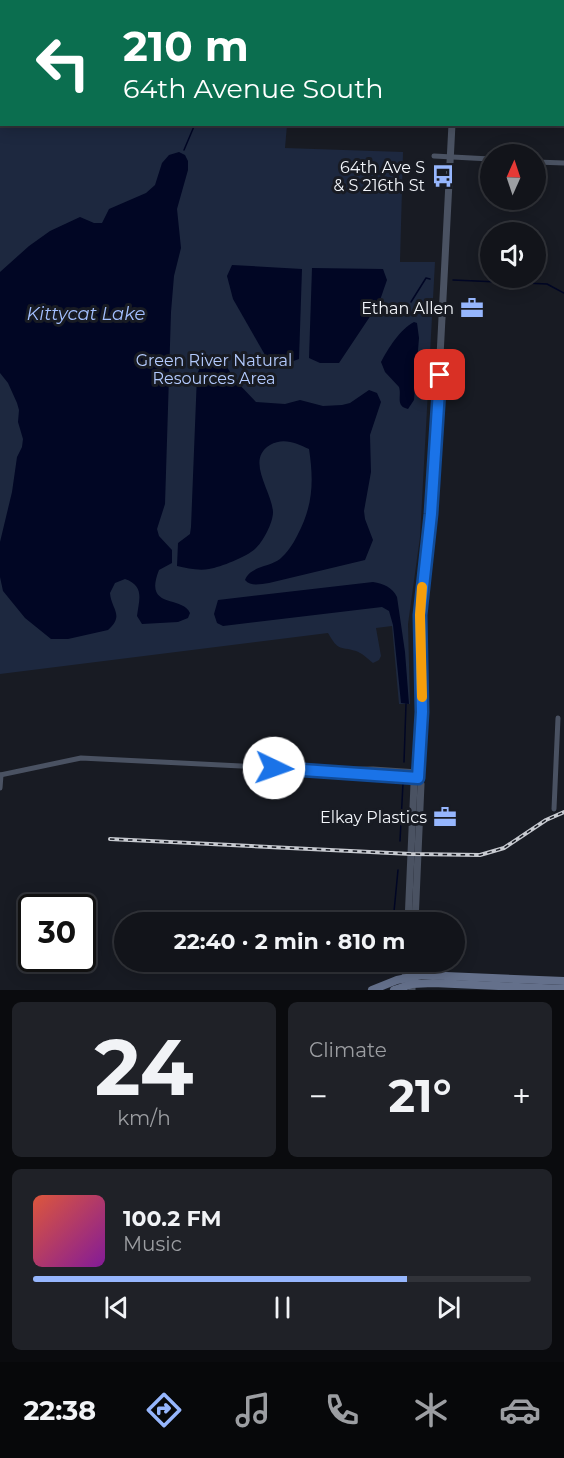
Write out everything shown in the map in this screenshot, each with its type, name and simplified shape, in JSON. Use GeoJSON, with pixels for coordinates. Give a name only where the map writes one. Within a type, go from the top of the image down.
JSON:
{"type":"FeatureCollection","features":[{"type":"Feature","properties":{"kind":"main road"},"geometry":{"type":"LineString","coordinates":[[394,990],[436,975],[564,981]]}},
{"type":"Feature","properties":{"kind":"main road"},"geometry":{"type":"LineString","coordinates":[[372,990],[433,983],[564,989]]}},
{"type":"Feature","properties":{"kind":"street"},"geometry":{"type":"LineString","coordinates":[[408,912],[414,784],[418,775],[422,704],[420,615],[432,511],[452,126]]}},
{"type":"Feature","properties":{"kind":"street"},"geometry":{"type":"LineString","coordinates":[[434,156],[480,158]]}},
{"type":"Feature","properties":{"kind":"street"},"geometry":{"type":"LineString","coordinates":[[546,162],[564,163]]}},
{"type":"Feature","properties":{"kind":"street"},"geometry":{"type":"LineString","coordinates":[[554,809],[558,718]]}},
{"type":"Feature","properties":{"kind":"street"},"geometry":{"type":"LineString","coordinates":[[0,788],[0,775],[81,758],[418,775]]}},
{"type":"Feature","properties":{"kind":"street"},"geometry":{"type":"LineString","coordinates":[[415,912],[421,784],[418,775]]}},
{"type":"Feature","properties":{"kind":"green space","name":"Green River Natural Resources Area"},"geometry":{"type":"Polygon","coordinates":[[[0,126],[287,126],[285,148],[403,152],[400,262],[435,262],[420,537],[408,624],[410,704],[399,704],[392,626],[376,628],[381,656],[373,663],[358,652],[337,646],[328,633],[0,674],[0,126]]]}},
{"type":"Feature","properties":{"kind":"water","name":"Kittycat Lake"},"geometry":{"type":"Polygon","coordinates":[[[179,152],[185,155],[188,161],[188,170],[177,209],[181,248],[174,276],[171,312],[165,504],[157,529],[159,536],[172,550],[172,563],[159,570],[155,583],[156,591],[160,596],[180,604],[190,613],[188,618],[178,622],[142,624],[137,616],[138,590],[136,585],[125,579],[115,583],[110,593],[116,620],[108,630],[68,639],[51,639],[25,618],[3,591],[0,577],[0,542],[12,492],[17,457],[23,439],[18,422],[17,403],[8,383],[0,373],[0,272],[50,231],[80,217],[94,223],[102,223],[109,209],[146,193],[155,185],[162,163],[169,155],[179,152]]]}},
{"type":"Feature","properties":{"kind":"water"},"geometry":{"type":"Polygon","coordinates":[[[232,265],[302,269],[299,359],[288,363],[269,362],[233,299],[227,276],[232,265]]]}},
{"type":"Feature","properties":{"kind":"water"},"geometry":{"type":"Polygon","coordinates":[[[312,268],[383,269],[387,280],[379,303],[339,363],[320,363],[309,358],[312,268]]]}},
{"type":"Feature","properties":{"kind":"water"},"geometry":{"type":"Polygon","coordinates":[[[414,322],[417,323],[419,338],[414,400],[408,409],[402,406],[399,387],[385,372],[381,362],[399,334],[414,322]]]}},
{"type":"Feature","properties":{"kind":"water"},"geometry":{"type":"Polygon","coordinates":[[[216,357],[222,359],[235,380],[256,402],[285,404],[300,400],[323,406],[342,405],[350,403],[369,390],[377,393],[381,402],[370,435],[371,472],[364,511],[373,540],[365,560],[269,583],[253,584],[245,580],[251,572],[276,562],[285,554],[302,525],[309,504],[312,483],[309,449],[295,443],[280,441],[263,451],[260,459],[262,476],[272,504],[273,516],[258,546],[240,558],[214,568],[205,570],[177,566],[178,543],[190,534],[191,527],[197,375],[201,364],[216,357]]]}},
{"type":"Feature","properties":{"kind":"water"},"geometry":{"type":"Polygon","coordinates":[[[373,582],[387,586],[397,597],[405,652],[409,704],[401,703],[393,625],[389,611],[382,607],[223,626],[217,623],[214,614],[218,600],[373,582]]]}},
{"type":"Feature","properties":{"kind":"waterway"},"geometry":{"type":"LineString","coordinates":[[184,150],[194,126]]}},
{"type":"Feature","properties":{"kind":"waterway"},"geometry":{"type":"LineString","coordinates":[[411,302],[426,278],[430,279]]}},
{"type":"Feature","properties":{"kind":"waterway"},"geometry":{"type":"LineString","coordinates":[[453,280],[547,284],[564,293]]}},
{"type":"Feature","properties":{"kind":"waterway"},"geometry":{"type":"LineString","coordinates":[[404,762],[406,704]]}},
{"type":"Feature","properties":{"kind":"waterway"},"geometry":{"type":"LineString","coordinates":[[400,841],[403,783]]}},
{"type":"Feature","properties":{"kind":"waterway"},"geometry":{"type":"LineString","coordinates":[[394,912],[398,870]]}},
{"type":"Feature","properties":{"kind":"railway"},"geometry":{"type":"LineString","coordinates":[[110,839],[411,854],[480,855],[504,848],[546,820],[564,812]]}},
{"type":"Feature","properties":{"kind":"slow traffic"},"geometry":{"type":"LineString","coordinates":[[422,587],[420,615],[422,697]]}},
{"type":"Feature","properties":{"kind":"place","name":"64th Ave S & S 216th St"},"geometry":{"type":"Point","coordinates":[443,176]}},
{"type":"Feature","properties":{"kind":"place","name":"Ethan Allen"},"geometry":{"type":"Point","coordinates":[472,308]}},
{"type":"Feature","properties":{"kind":"place","name":"Elkay Plastics"},"geometry":{"type":"Point","coordinates":[445,817]}},
{"type":"Feature","properties":{"kind":"route"},"geometry":{"type":"LineString","coordinates":[[274,768],[418,778],[422,712],[420,615],[431,514],[440,375]]}}]}
